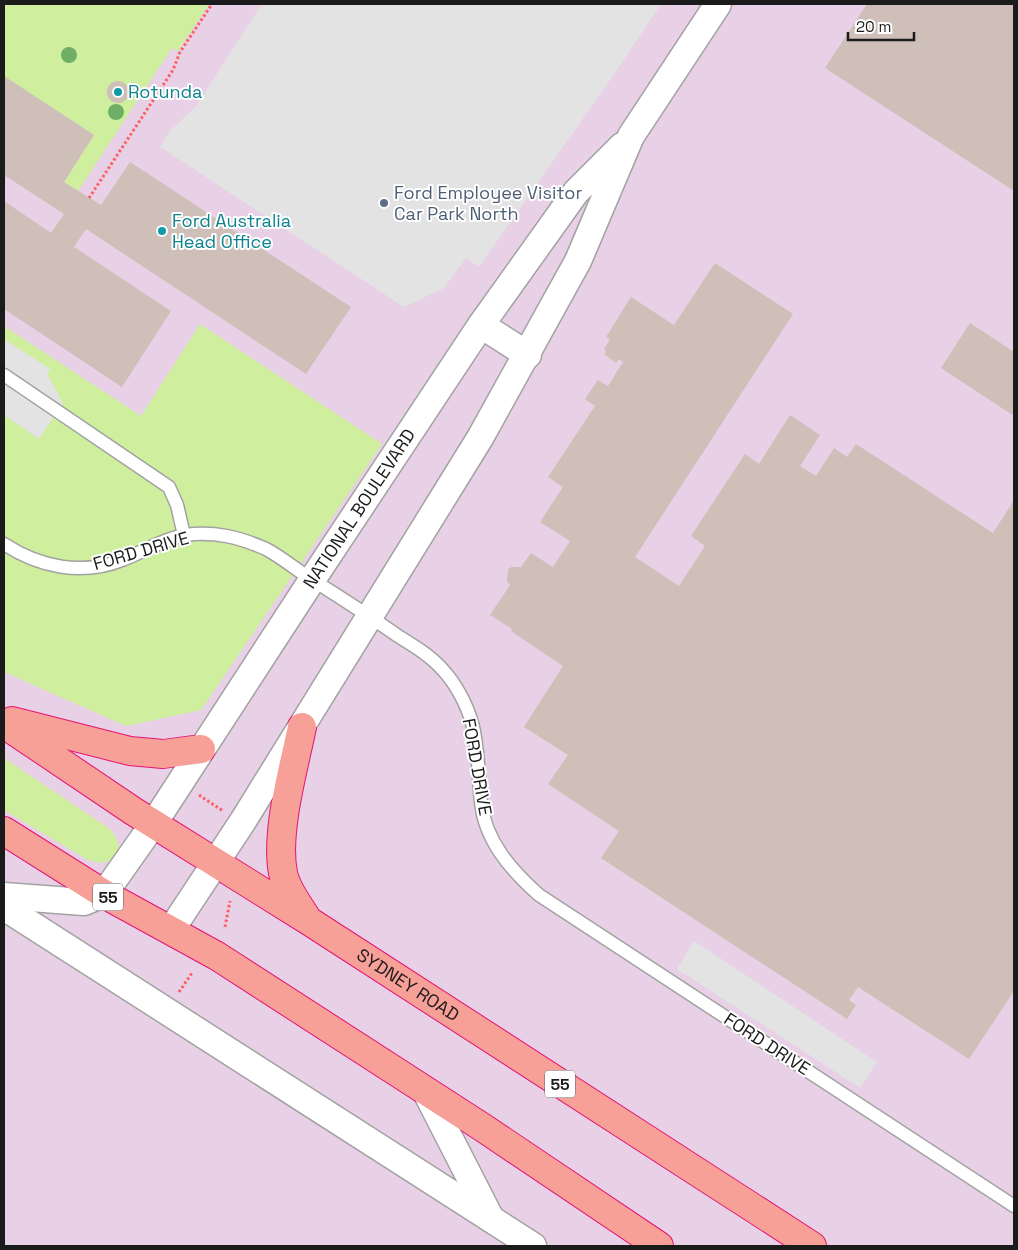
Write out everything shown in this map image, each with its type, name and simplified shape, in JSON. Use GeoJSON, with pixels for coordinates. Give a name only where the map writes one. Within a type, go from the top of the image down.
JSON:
{"type":"FeatureCollection","features":[{"type":"Feature","properties":{"kind":"highway"},"geometry":{"type":"LineString","coordinates":[[4,719],[130,751],[164,754],[201,749]]}},
{"type":"Feature","properties":{"kind":"highway","name":"SYDNEY ROAD"},"geometry":{"type":"LineString","coordinates":[[4,724],[154,823],[812,1246]]}},
{"type":"Feature","properties":{"kind":"highway"},"geometry":{"type":"LineString","coordinates":[[302,726],[286,808],[281,853],[283,874],[290,891],[309,921]]}},
{"type":"Feature","properties":{"kind":"highway","name":"55"},"geometry":{"type":"LineString","coordinates":[[4,831],[104,894],[217,956],[425,1090],[658,1246]]}},
{"type":"Feature","properties":{"kind":"street","name":"NATIONAL BOULEVARD"},"geometry":{"type":"LineString","coordinates":[[171,930],[216,863],[371,617],[528,355],[578,262],[631,136],[718,4]]}},
{"type":"Feature","properties":{"kind":"street","name":"NATIONAL BOULEVARD"},"geometry":{"type":"LineString","coordinates":[[104,894],[154,823],[481,325],[576,192],[631,136]]}},
{"type":"Feature","properties":{"kind":"street"},"geometry":{"type":"LineString","coordinates":[[481,325],[528,355]]}},
{"type":"Feature","properties":{"kind":"street"},"geometry":{"type":"LineString","coordinates":[[4,896],[84,902],[104,894]]}},
{"type":"Feature","properties":{"kind":"street"},"geometry":{"type":"LineString","coordinates":[[4,907],[533,1246]]}},
{"type":"Feature","properties":{"kind":"street"},"geometry":{"type":"LineString","coordinates":[[425,1090],[491,1219]]}},
{"type":"Feature","properties":{"kind":"lane"},"geometry":{"type":"LineString","coordinates":[[4,375],[161,479],[174,494],[184,536]]}},
{"type":"Feature","properties":{"kind":"lane","name":"FORD DRIVE"},"geometry":{"type":"LineString","coordinates":[[4,544],[33,561],[58,567],[91,567],[120,561],[157,544],[184,536],[217,534],[240,538],[268,550],[371,617],[426,654],[444,670],[460,695],[472,723],[481,804],[488,831],[498,851],[514,873],[548,900],[1014,1206]]}},
{"type":"Feature","properties":{"kind":"path"},"geometry":{"type":"LineString","coordinates":[[89,198],[173,70],[180,52],[212,4]]}},
{"type":"Feature","properties":{"kind":"path"},"geometry":{"type":"LineString","coordinates":[[192,791],[232,816]]}},
{"type":"Feature","properties":{"kind":"path"},"geometry":{"type":"LineString","coordinates":[[225,927],[232,897]]}},
{"type":"Feature","properties":{"kind":"path"},"geometry":{"type":"LineString","coordinates":[[178,994],[192,973]]}},
{"type":"Feature","properties":{"kind":"shaded area"},"geometry":{"type":"Polygon","coordinates":[[[4,4],[1014,4],[1014,1246],[4,1246],[4,4]]]}},
{"type":"Feature","properties":{"kind":"shaded area","name":"Ford Employee Visitor Car Park North"},"geometry":{"type":"Polygon","coordinates":[[[262,4],[661,4],[479,267],[466,258],[444,288],[404,307],[160,147],[169,132],[196,106],[262,4]]]}},
{"type":"Feature","properties":{"kind":"shaded area"},"geometry":{"type":"Polygon","coordinates":[[[4,339],[50,369],[47,374],[63,403],[39,439],[4,415],[4,339]]]}},
{"type":"Feature","properties":{"kind":"shaded area"},"geometry":{"type":"Polygon","coordinates":[[[694,941],[877,1062],[860,1088],[677,969],[694,941]]]}},
{"type":"Feature","properties":{"kind":"green space"},"geometry":{"type":"Polygon","coordinates":[[[4,4],[209,4],[178,51],[172,48],[78,191],[64,182],[94,135],[4,76],[4,4]]]}},
{"type":"Feature","properties":{"kind":"green space"},"geometry":{"type":"Polygon","coordinates":[[[200,324],[382,444],[201,710],[126,726],[4,672],[4,326],[141,416],[200,324]]]}},
{"type":"Feature","properties":{"kind":"green space"},"geometry":{"type":"Polygon","coordinates":[[[4,758],[110,829],[116,837],[118,844],[118,852],[113,860],[99,863],[88,860],[4,810],[4,758]]]}},
{"type":"Feature","properties":{"kind":"building"},"geometry":{"type":"Polygon","coordinates":[[[867,4],[1014,4],[1014,191],[825,68],[867,4]]]}},
{"type":"Feature","properties":{"kind":"building","name":"Ford Australia Head Office"},"geometry":{"type":"Polygon","coordinates":[[[4,76],[94,135],[64,182],[101,205],[130,162],[351,307],[306,374],[86,229],[74,247],[171,311],[122,387],[4,309],[4,201],[51,233],[64,214],[4,175],[4,76]]]}},
{"type":"Feature","properties":{"kind":"building","name":"Rotunda"},"geometry":{"type":"Polygon","coordinates":[[[118,81],[126,84],[129,92],[126,100],[118,103],[110,100],[107,92],[110,84],[118,81]]]}},
{"type":"Feature","properties":{"kind":"building"},"geometry":{"type":"Polygon","coordinates":[[[715,263],[793,314],[635,557],[679,586],[705,546],[691,536],[745,454],[759,464],[790,415],[820,435],[800,466],[816,476],[834,448],[847,457],[856,444],[993,533],[1014,500],[1014,991],[969,1059],[858,987],[849,1000],[856,1005],[847,1019],[601,858],[619,831],[548,784],[568,755],[524,727],[563,666],[490,615],[510,585],[507,581],[508,570],[511,567],[521,567],[531,553],[553,567],[570,541],[540,522],[563,487],[548,477],[595,406],[585,399],[598,380],[608,386],[623,362],[619,359],[616,363],[604,354],[606,351],[604,349],[610,340],[606,337],[631,297],[674,325],[715,263]]]}},
{"type":"Feature","properties":{"kind":"building"},"geometry":{"type":"Polygon","coordinates":[[[970,323],[1014,352],[1014,416],[941,368],[970,323]]]}},
{"type":"Feature","properties":{"kind":"place","name":"Rotunda"},"geometry":{"type":"Point","coordinates":[118,92]}},
{"type":"Feature","properties":{"kind":"place","name":"Ford Employee Visitor Car Park North"},"geometry":{"type":"Point","coordinates":[384,203]}},
{"type":"Feature","properties":{"kind":"place","name":"Ford Australia Head Office"},"geometry":{"type":"Point","coordinates":[162,231]}}]}
